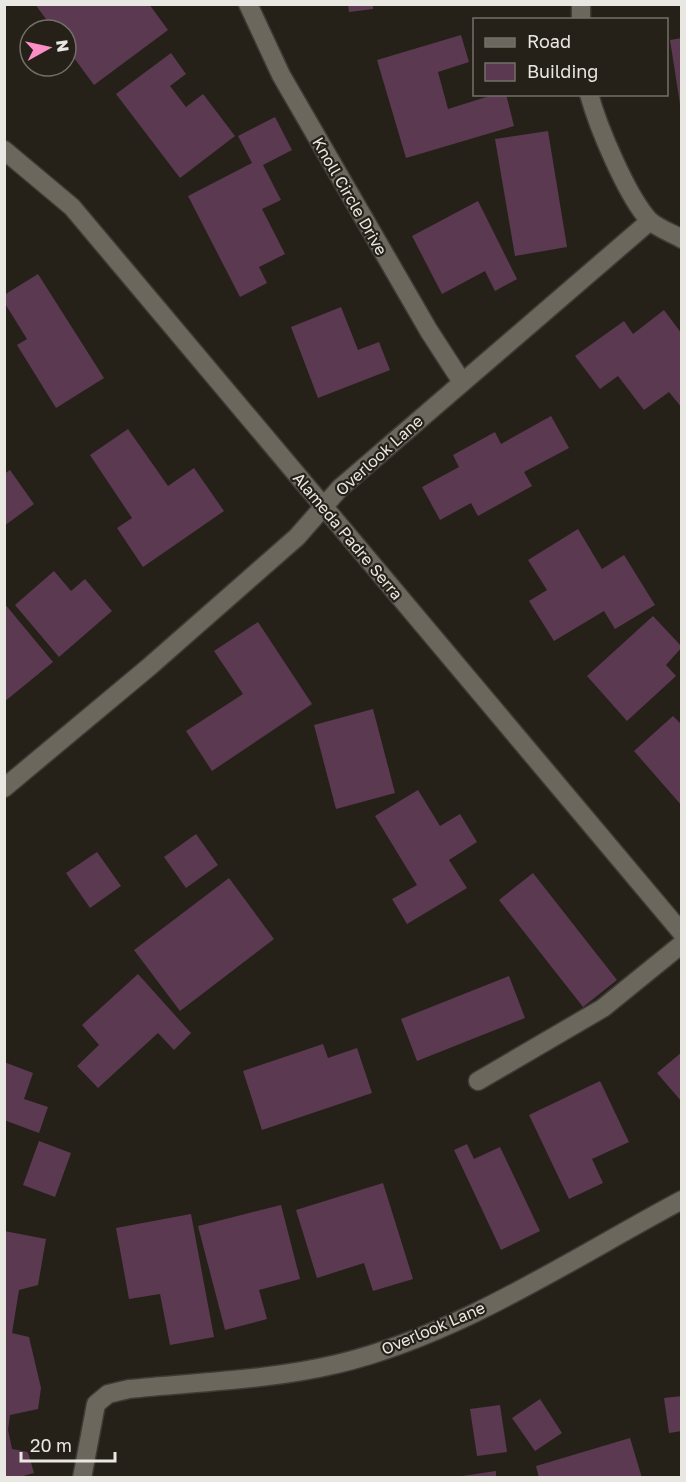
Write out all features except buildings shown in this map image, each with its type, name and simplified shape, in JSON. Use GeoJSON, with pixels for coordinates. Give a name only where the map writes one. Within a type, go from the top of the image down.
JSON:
{"type":"FeatureCollection","features":[{"type":"Feature","properties":{"kind":"street","name":"Knoll Circle Drive"},"geometry":{"type":"LineString","coordinates":[[248,4],[281,75],[429,331],[462,382]]}},
{"type":"Feature","properties":{"kind":"street"},"geometry":{"type":"LineString","coordinates":[[590,96],[619,167],[650,221],[681,239]]}},
{"type":"Feature","properties":{"kind":"street","name":"Alameda Padre Serra"},"geometry":{"type":"LineString","coordinates":[[4,150],[72,207],[681,933]]}},
{"type":"Feature","properties":{"kind":"street","name":"Overlook Lane"},"geometry":{"type":"LineString","coordinates":[[4,788],[175,644],[297,537],[340,488],[650,221]]}},
{"type":"Feature","properties":{"kind":"street"},"geometry":{"type":"LineString","coordinates":[[478,1081],[603,1008],[681,944]]}},
{"type":"Feature","properties":{"kind":"street","name":"Overlook Lane"},"geometry":{"type":"LineString","coordinates":[[82,1478],[96,1404],[108,1394],[129,1389],[276,1374],[336,1364],[401,1345],[485,1307],[681,1200]]}}]}
